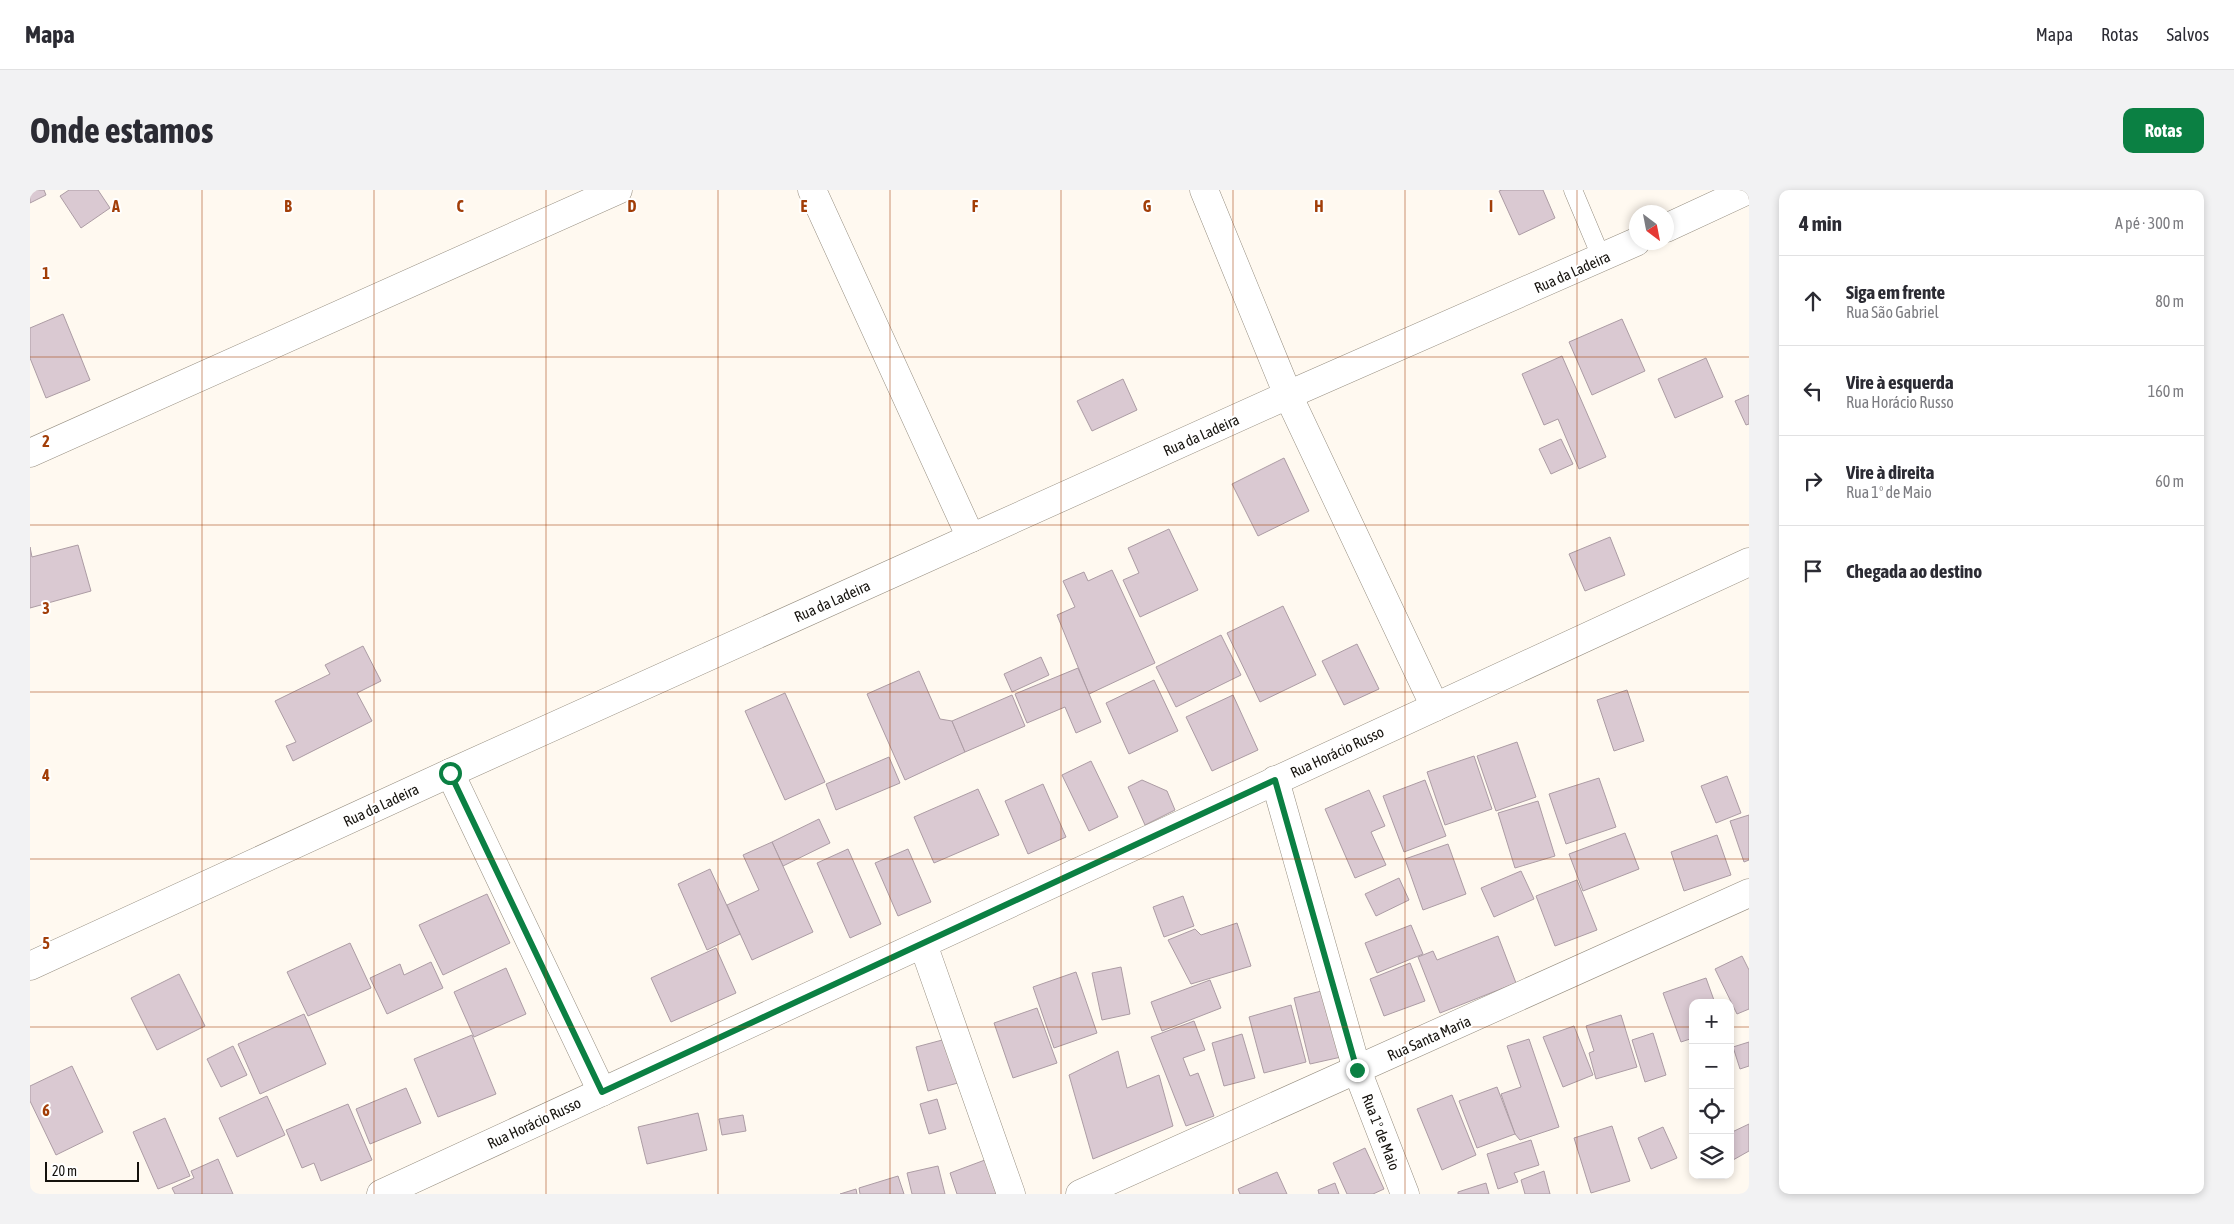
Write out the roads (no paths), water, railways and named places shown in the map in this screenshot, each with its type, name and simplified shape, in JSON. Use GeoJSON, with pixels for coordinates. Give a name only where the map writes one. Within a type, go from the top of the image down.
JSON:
{"type":"FeatureCollection","features":[{"type":"Feature","properties":{"kind":"street"},"geometry":{"type":"LineString","coordinates":[[30,453],[618,190]]}},
{"type":"Feature","properties":{"kind":"street"},"geometry":{"type":"LineString","coordinates":[[812,190],[971,538]]}},
{"type":"Feature","properties":{"kind":"street"},"geometry":{"type":"LineString","coordinates":[[1204,190],[1288,395],[1435,706]]}},
{"type":"Feature","properties":{"kind":"street"},"geometry":{"type":"LineString","coordinates":[[1674,224],[1748,190]]}},
{"type":"Feature","properties":{"kind":"street","name":"Rua da Ladeira"},"geometry":{"type":"LineString","coordinates":[[30,966],[450,773],[1288,395],[1602,259],[1629,246]]}},
{"type":"Feature","properties":{"kind":"street","name":"Rua Horácio Russo"},"geometry":{"type":"LineString","coordinates":[[381,1194],[1749,562]]}},
{"type":"Feature","properties":{"kind":"street"},"geometry":{"type":"LineString","coordinates":[[450,773],[602,1092]]}},
{"type":"Feature","properties":{"kind":"street","name":"Rua 1º de Maio"},"geometry":{"type":"LineString","coordinates":[[1275,780],[1357,1070],[1405,1194]]}},
{"type":"Feature","properties":{"kind":"street","name":"Rua Santa Maria"},"geometry":{"type":"LineString","coordinates":[[1080,1194],[1749,893]]}},
{"type":"Feature","properties":{"kind":"street"},"geometry":{"type":"LineString","coordinates":[[923,944],[1011,1194]]}},
{"type":"Feature","properties":{"kind":"lane"},"geometry":{"type":"LineString","coordinates":[[1573,190],[1602,259]]}}]}
